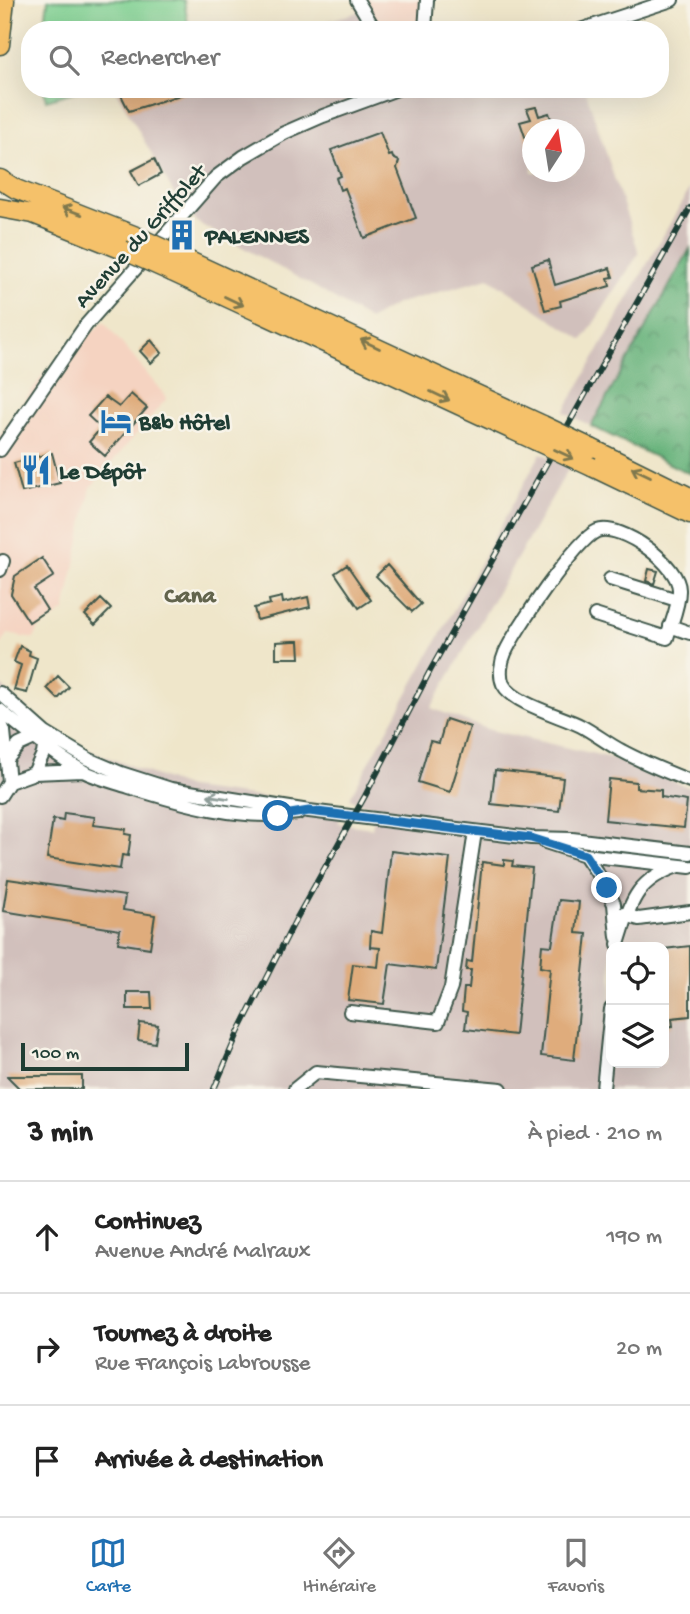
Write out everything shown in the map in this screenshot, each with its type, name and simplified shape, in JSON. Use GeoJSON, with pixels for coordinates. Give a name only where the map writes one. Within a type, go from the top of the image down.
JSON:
{"type":"FeatureCollection","features":[{"type":"Feature","properties":{"kind":"highway"},"geometry":{"type":"LineString","coordinates":[[0,45],[5,0]]}},
{"type":"Feature","properties":{"kind":"highway"},"geometry":{"type":"LineString","coordinates":[[0,54],[0,60]]}},
{"type":"Feature","properties":{"kind":"highway"},"geometry":{"type":"LineString","coordinates":[[0,179],[26,193],[135,236],[177,265]]}},
{"type":"Feature","properties":{"kind":"highway"},"geometry":{"type":"LineString","coordinates":[[0,208],[33,214],[123,250],[177,265],[540,433],[592,467],[690,514]]}},
{"type":"Feature","properties":{"kind":"highway"},"geometry":{"type":"LineString","coordinates":[[540,433],[591,448],[690,497]]}},
{"type":"Feature","properties":{"kind":"street"},"geometry":{"type":"LineString","coordinates":[[357,0],[370,21]]}},
{"type":"Feature","properties":{"kind":"street"},"geometry":{"type":"LineString","coordinates":[[426,21],[427,0]]}},
{"type":"Feature","properties":{"kind":"street"},"geometry":{"type":"LineString","coordinates":[[608,21],[672,0]]}},
{"type":"Feature","properties":{"kind":"street","name":"Avenue du Griffolet"},"geometry":{"type":"LineString","coordinates":[[0,450],[86,325],[216,177],[284,132],[372,98]]}},
{"type":"Feature","properties":{"kind":"street"},"geometry":{"type":"LineString","coordinates":[[595,615],[667,638],[680,590],[673,571],[657,555],[622,533],[600,530],[592,534],[529,611],[505,654],[500,669],[503,684],[521,700],[581,726],[623,751],[690,781]]}},
{"type":"Feature","properties":{"kind":"street"},"geometry":{"type":"LineString","coordinates":[[610,579],[677,600]]}},
{"type":"Feature","properties":{"kind":"street"},"geometry":{"type":"LineString","coordinates":[[670,626],[690,632]]}},
{"type":"Feature","properties":{"kind":"street"},"geometry":{"type":"LineString","coordinates":[[0,694],[42,739],[121,773],[171,789],[309,811],[475,832],[690,853]]}},
{"type":"Feature","properties":{"kind":"street"},"geometry":{"type":"LineString","coordinates":[[0,710],[85,772]]}},
{"type":"Feature","properties":{"kind":"street"},"geometry":{"type":"LineString","coordinates":[[0,722],[4,731],[9,782]]}},
{"type":"Feature","properties":{"kind":"street"},"geometry":{"type":"LineString","coordinates":[[7,759],[19,745],[42,739]]}},
{"type":"Feature","properties":{"kind":"street"},"geometry":{"type":"LineString","coordinates":[[34,773],[42,739]]}},
{"type":"Feature","properties":{"kind":"street"},"geometry":{"type":"LineString","coordinates":[[0,796],[9,782],[34,773],[85,772],[168,799],[218,810],[278,816],[309,811]]}},
{"type":"Feature","properties":{"kind":"street"},"geometry":{"type":"LineString","coordinates":[[350,1012],[439,1022],[451,989],[475,832]]}},
{"type":"Feature","properties":{"kind":"street"},"geometry":{"type":"LineString","coordinates":[[531,838],[585,855],[660,856],[690,853]]}},
{"type":"Feature","properties":{"kind":"street"},"geometry":{"type":"LineString","coordinates":[[597,842],[625,856],[638,867],[643,887]]}},
{"type":"Feature","properties":{"kind":"street"},"geometry":{"type":"LineString","coordinates":[[585,855],[621,914],[639,919],[690,912]]}},
{"type":"Feature","properties":{"kind":"street"},"geometry":{"type":"LineString","coordinates":[[625,856],[684,867]]}},
{"type":"Feature","properties":{"kind":"street"},"geometry":{"type":"LineString","coordinates":[[602,880],[625,856]]}},
{"type":"Feature","properties":{"kind":"street"},"geometry":{"type":"LineString","coordinates":[[618,942],[621,914],[633,896],[667,870],[684,867]]}},
{"type":"Feature","properties":{"kind":"street"},"geometry":{"type":"LineString","coordinates":[[603,1089],[606,1059]]}},
{"type":"Feature","properties":{"kind":"street"},"geometry":{"type":"LineString","coordinates":[[295,1089],[316,1072],[501,1089]]}},
{"type":"Feature","properties":{"kind":"shaded area"},"geometry":{"type":"Polygon","coordinates":[[[352,0],[433,0],[432,21],[365,21],[352,0]]]}},
{"type":"Feature","properties":{"kind":"shaded area"},"geometry":{"type":"Polygon","coordinates":[[[359,12],[364,21],[326,21],[359,12]]]}},
{"type":"Feature","properties":{"kind":"shaded area"},"geometry":{"type":"Polygon","coordinates":[[[120,98],[588,98],[639,253],[583,340],[489,278],[396,304],[369,320],[198,223],[177,199],[120,98]]]}},
{"type":"Feature","properties":{"kind":"shaded area"},"geometry":{"type":"Polygon","coordinates":[[[690,188],[690,249],[591,426],[564,412],[690,188]]]}},
{"type":"Feature","properties":{"kind":"shaded area"},"geometry":{"type":"Polygon","coordinates":[[[104,322],[167,398],[91,487],[65,611],[39,628],[34,639],[8,634],[0,647],[0,435],[45,372],[104,322]]]}},
{"type":"Feature","properties":{"kind":"shaded area"},"geometry":{"type":"Polygon","coordinates":[[[541,453],[569,468],[431,708],[490,730],[617,759],[690,788],[690,1089],[0,1089],[0,684],[41,723],[78,746],[188,788],[346,808],[338,823],[372,828],[376,807],[349,799],[541,453]]]}},
{"type":"Feature","properties":{"kind":"green space"},"geometry":{"type":"Polygon","coordinates":[[[48,0],[184,0],[188,21],[45,21],[48,0]]]}},
{"type":"Feature","properties":{"kind":"green space"},"geometry":{"type":"Polygon","coordinates":[[[690,249],[690,474],[591,426],[690,249]]]}},
{"type":"Feature","properties":{"kind":"building"},"geometry":{"type":"Polygon","coordinates":[[[122,98],[171,98],[129,111],[122,98]]]}},
{"type":"Feature","properties":{"kind":"building"},"geometry":{"type":"Polygon","coordinates":[[[536,107],[539,116],[549,113],[551,119],[531,119],[527,109],[536,107]]]}},
{"type":"Feature","properties":{"kind":"building"},"geometry":{"type":"Polygon","coordinates":[[[380,132],[389,156],[392,155],[399,161],[397,168],[416,218],[364,238],[345,188],[340,190],[336,178],[341,176],[331,150],[380,132]]]}},
{"type":"Feature","properties":{"kind":"building"},"geometry":{"type":"Polygon","coordinates":[[[154,159],[161,174],[139,186],[131,171],[154,159]]]}},
{"type":"Feature","properties":{"kind":"building"},"geometry":{"type":"Polygon","coordinates":[[[548,260],[555,285],[610,268],[613,277],[608,278],[610,286],[560,301],[561,306],[545,310],[532,265],[548,260]]]}},
{"type":"Feature","properties":{"kind":"building"},"geometry":{"type":"Polygon","coordinates":[[[151,340],[162,353],[151,363],[140,351],[151,340]]]}},
{"type":"Feature","properties":{"kind":"building"},"geometry":{"type":"Polygon","coordinates":[[[131,394],[147,408],[105,456],[89,442],[101,428],[88,416],[105,397],[119,407],[131,394]]]}},
{"type":"Feature","properties":{"kind":"building"},"geometry":{"type":"Polygon","coordinates":[[[52,453],[60,483],[22,492],[14,463],[52,453]]]}},
{"type":"Feature","properties":{"kind":"building"},"geometry":{"type":"Polygon","coordinates":[[[42,558],[54,576],[34,589],[47,610],[29,622],[11,594],[15,576],[42,558]]]}},
{"type":"Feature","properties":{"kind":"building"},"geometry":{"type":"Polygon","coordinates":[[[347,565],[371,600],[359,608],[335,573],[347,565]]]}},
{"type":"Feature","properties":{"kind":"building"},"geometry":{"type":"Polygon","coordinates":[[[387,565],[421,604],[412,612],[376,576],[387,565]]]}},
{"type":"Feature","properties":{"kind":"building"},"geometry":{"type":"Polygon","coordinates":[[[649,569],[658,571],[654,584],[646,581],[649,569]]]}},
{"type":"Feature","properties":{"kind":"building"},"geometry":{"type":"Polygon","coordinates":[[[282,597],[283,603],[308,597],[310,607],[257,620],[254,608],[270,604],[269,600],[282,597]]]}},
{"type":"Feature","properties":{"kind":"building"},"geometry":{"type":"Polygon","coordinates":[[[101,599],[111,609],[95,625],[85,615],[101,599]]]}},
{"type":"Feature","properties":{"kind":"building"},"geometry":{"type":"Polygon","coordinates":[[[299,641],[300,658],[276,658],[276,642],[299,641]]]}},
{"type":"Feature","properties":{"kind":"building"},"geometry":{"type":"Polygon","coordinates":[[[20,646],[30,651],[29,655],[37,658],[27,693],[14,690],[21,665],[14,662],[20,646]]]}},
{"type":"Feature","properties":{"kind":"building"},"geometry":{"type":"Polygon","coordinates":[[[58,676],[69,687],[58,699],[47,688],[58,676]]]}},
{"type":"Feature","properties":{"kind":"building"},"geometry":{"type":"Polygon","coordinates":[[[446,719],[470,727],[450,792],[418,782],[430,741],[439,743],[446,719]]]}},
{"type":"Feature","properties":{"kind":"building"},"geometry":{"type":"Polygon","coordinates":[[[495,770],[563,778],[559,811],[491,804],[495,770]]]}},
{"type":"Feature","properties":{"kind":"building"},"geometry":{"type":"Polygon","coordinates":[[[609,779],[636,782],[636,788],[661,790],[661,797],[687,801],[684,828],[605,820],[609,779]]]}},
{"type":"Feature","properties":{"kind":"building"},"geometry":{"type":"Polygon","coordinates":[[[64,813],[95,817],[93,825],[126,829],[125,834],[131,835],[128,856],[122,855],[120,869],[47,858],[53,819],[63,821],[64,813]]]}},
{"type":"Feature","properties":{"kind":"building"},"geometry":{"type":"Polygon","coordinates":[[[391,851],[450,858],[436,970],[390,964],[384,1004],[348,1000],[353,964],[378,967],[380,948],[370,947],[371,931],[382,933],[391,851]]]}},
{"type":"Feature","properties":{"kind":"building"},"geometry":{"type":"Polygon","coordinates":[[[504,860],[513,861],[512,866],[532,868],[515,1035],[465,1029],[467,1012],[462,1011],[464,988],[469,988],[471,970],[466,970],[467,961],[472,962],[482,862],[504,865],[504,860]]]}},
{"type":"Feature","properties":{"kind":"building"},"geometry":{"type":"Polygon","coordinates":[[[8,879],[125,896],[123,910],[155,915],[150,948],[118,943],[120,930],[3,911],[8,879]]]}},
{"type":"Feature","properties":{"kind":"building"},"geometry":{"type":"Polygon","coordinates":[[[559,900],[579,902],[576,933],[587,934],[574,1060],[541,1056],[550,969],[540,967],[542,945],[552,946],[559,900]]]}},
{"type":"Feature","properties":{"kind":"building"},"geometry":{"type":"Polygon","coordinates":[[[690,946],[690,1016],[672,1018],[673,1026],[669,1026],[669,1005],[669,948],[690,946]]]}},
{"type":"Feature","properties":{"kind":"building"},"geometry":{"type":"Polygon","coordinates":[[[127,992],[151,992],[152,1009],[127,1009],[127,992]]]}},
{"type":"Feature","properties":{"kind":"building"},"geometry":{"type":"Polygon","coordinates":[[[140,1023],[158,1025],[155,1043],[138,1040],[140,1023]]]}},
{"type":"Feature","properties":{"kind":"building"},"geometry":{"type":"Polygon","coordinates":[[[7,1076],[82,1076],[82,1089],[20,1089],[7,1076]]]}},
{"type":"Feature","properties":{"kind":"railway"},"geometry":{"type":"LineString","coordinates":[[214,1089],[238,1033],[295,921],[365,796],[430,671],[690,208]]}},
{"type":"Feature","properties":{"kind":"place","name":"PALENNES"},"geometry":{"type":"Point","coordinates":[182,235]}},
{"type":"Feature","properties":{"kind":"place","name":"B&b Hôtel"},"geometry":{"type":"Point","coordinates":[116,421]}},
{"type":"Feature","properties":{"kind":"place","name":"Le Dépôt"},"geometry":{"type":"Point","coordinates":[36,470]}},
{"type":"Feature","properties":{"kind":"district","name":"Cana"},"geometry":{"type":"Point","coordinates":[190,594]}},
{"type":"Feature","properties":{"kind":"route"},"geometry":{"type":"LineString","coordinates":[[278,816],[309,811],[531,838],[585,855],[607,888]]}}]}
